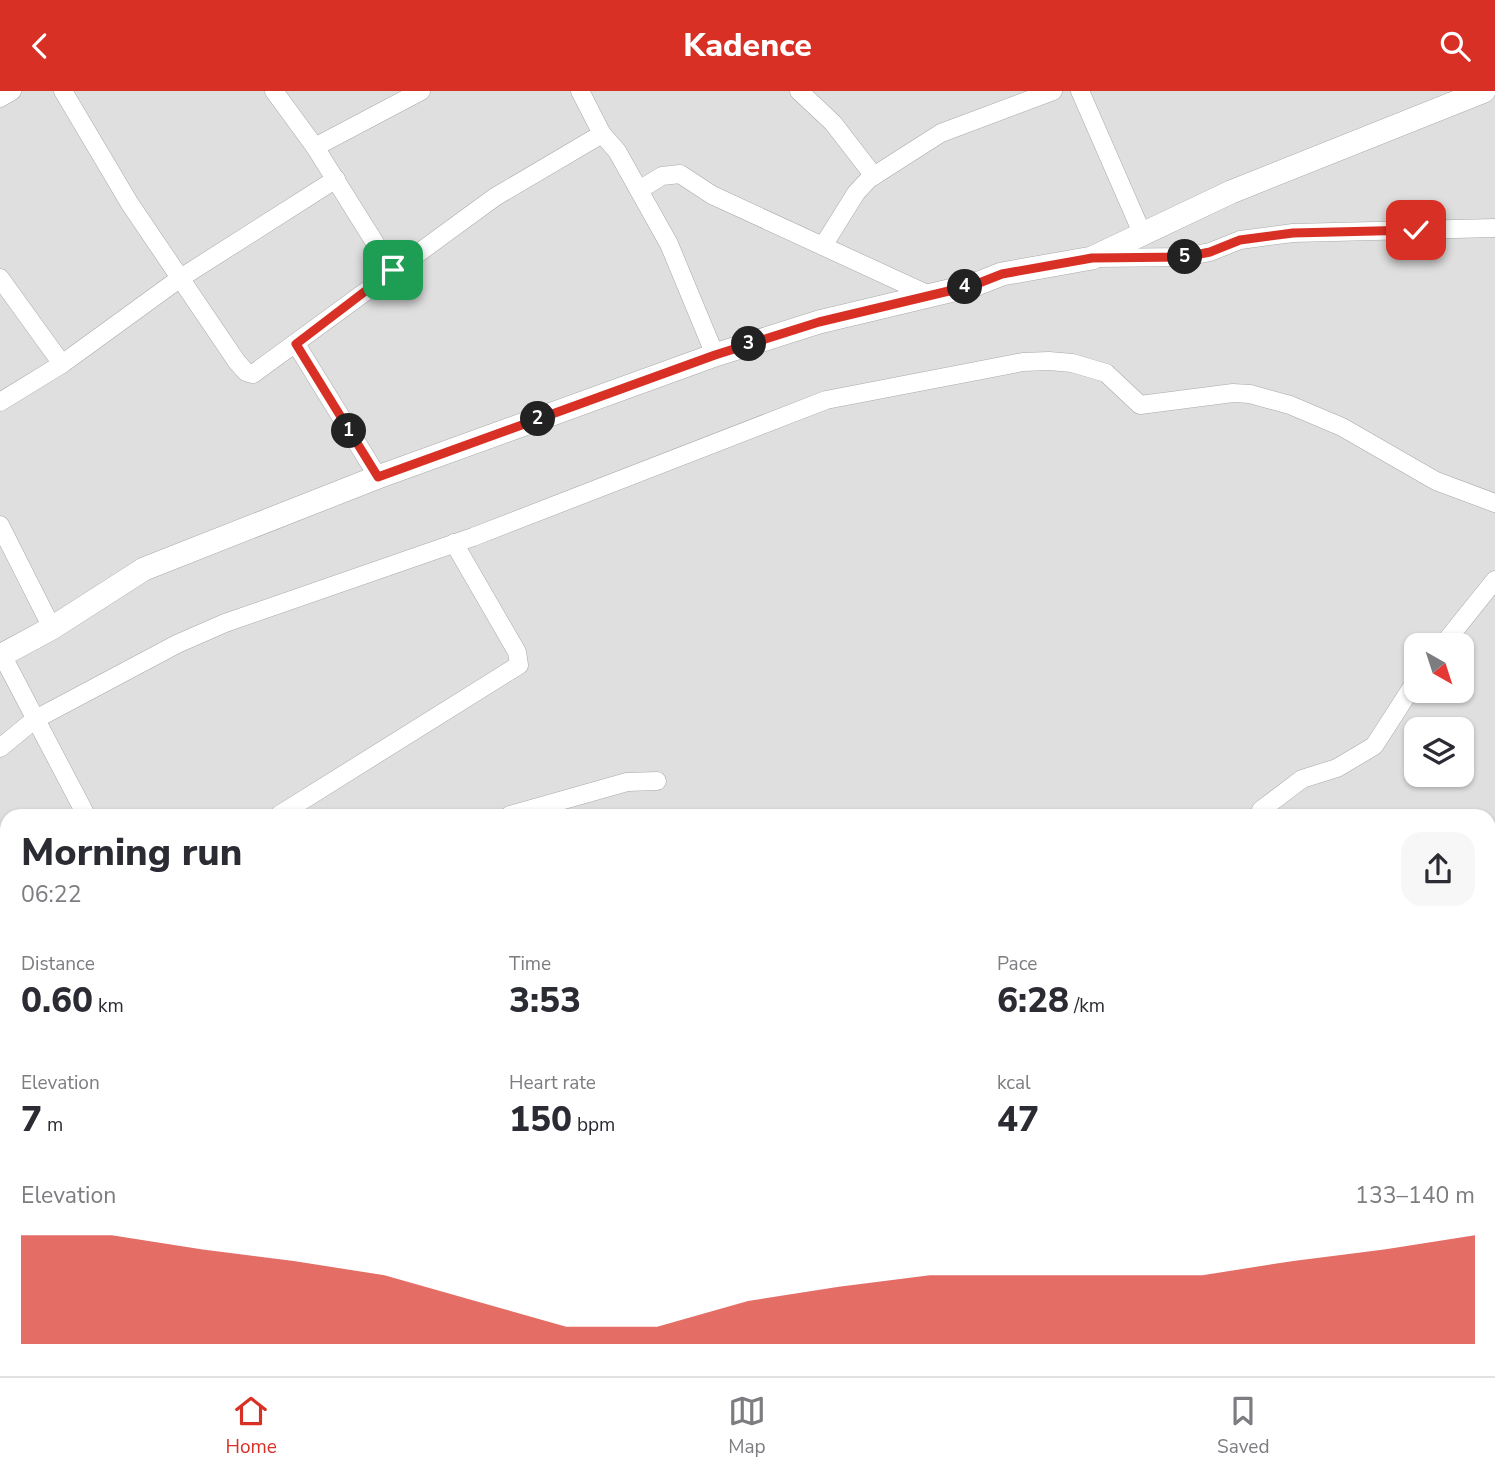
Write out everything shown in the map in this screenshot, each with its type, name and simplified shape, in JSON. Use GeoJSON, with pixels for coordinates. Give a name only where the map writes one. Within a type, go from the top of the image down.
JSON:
{"type":"FeatureCollection","features":[{"type":"Feature","properties":{"kind":"street"},"geometry":{"type":"LineString","coordinates":[[0,99],[12,91]]}},
{"type":"Feature","properties":{"kind":"street"},"geometry":{"type":"LineString","coordinates":[[63,91],[179,279],[246,372],[253,374],[495,197],[602,134]]}},
{"type":"Feature","properties":{"kind":"street"},"geometry":{"type":"LineString","coordinates":[[274,91],[315,147],[393,270]]}},
{"type":"Feature","properties":{"kind":"street"},"geometry":{"type":"LineString","coordinates":[[580,91],[602,134],[617,151],[670,244],[715,355]]}},
{"type":"Feature","properties":{"kind":"street"},"geometry":{"type":"LineString","coordinates":[[799,91],[833,123],[874,176]]}},
{"type":"Feature","properties":{"kind":"street"},"geometry":{"type":"LineString","coordinates":[[824,246],[856,193],[874,176],[941,133],[1017,97],[1053,91]]}},
{"type":"Feature","properties":{"kind":"street"},"geometry":{"type":"LineString","coordinates":[[1080,91],[1142,233]]}},
{"type":"Feature","properties":{"kind":"street"},"geometry":{"type":"LineString","coordinates":[[1092,258],[1231,192],[1484,91]]}},
{"type":"Feature","properties":{"kind":"street"},"geometry":{"type":"LineString","coordinates":[[315,147],[414,93]]}},
{"type":"Feature","properties":{"kind":"street"},"geometry":{"type":"LineString","coordinates":[[639,190],[663,176],[680,174],[712,195],[929,295]]}},
{"type":"Feature","properties":{"kind":"street"},"geometry":{"type":"LineString","coordinates":[[0,402],[62,364],[179,279],[336,179]]}},
{"type":"Feature","properties":{"kind":"street"},"geometry":{"type":"LineString","coordinates":[[83,809],[1,655],[52,628],[144,569],[378,477],[715,355],[819,322],[974,285],[1002,274],[1092,258],[1185,257],[1210,252],[1240,240],[1293,233],[1495,228]]}},
{"type":"Feature","properties":{"kind":"street"},"geometry":{"type":"LineString","coordinates":[[0,278],[62,364]]}},
{"type":"Feature","properties":{"kind":"street"},"geometry":{"type":"LineString","coordinates":[[296,344],[378,477]]}},
{"type":"Feature","properties":{"kind":"street"},"geometry":{"type":"LineString","coordinates":[[0,748],[34,720],[177,644],[225,623],[454,543],[826,400],[1023,362],[1072,363],[1106,373],[1140,405],[1233,393],[1250,394],[1290,405],[1342,427],[1436,481],[1495,503]]}},
{"type":"Feature","properties":{"kind":"street"},"geometry":{"type":"LineString","coordinates":[[0,526],[52,628]]}},
{"type":"Feature","properties":{"kind":"street"},"geometry":{"type":"LineString","coordinates":[[289,809],[519,665],[521,661],[517,652],[454,543]]}},
{"type":"Feature","properties":{"kind":"street"},"geometry":{"type":"LineString","coordinates":[[1452,633],[1495,580]]}},
{"type":"Feature","properties":{"kind":"street"},"geometry":{"type":"LineString","coordinates":[[1262,809],[1302,779],[1336,768],[1374,746],[1404,700]]}},
{"type":"Feature","properties":{"kind":"street"},"geometry":{"type":"LineString","coordinates":[[531,809],[614,785],[657,781]]}},
{"type":"Feature","properties":{"kind":"shaded area"},"geometry":{"type":"Polygon","coordinates":[[[0,91],[1495,91],[1495,809],[0,809],[0,91]]]}},
{"type":"Feature","properties":{"kind":"route"},"geometry":{"type":"LineString","coordinates":[[393,270],[296,344],[378,477],[715,355],[819,322],[974,285],[1002,274],[1092,258],[1185,257],[1210,252],[1240,240],[1293,233],[1416,230]]}}]}
